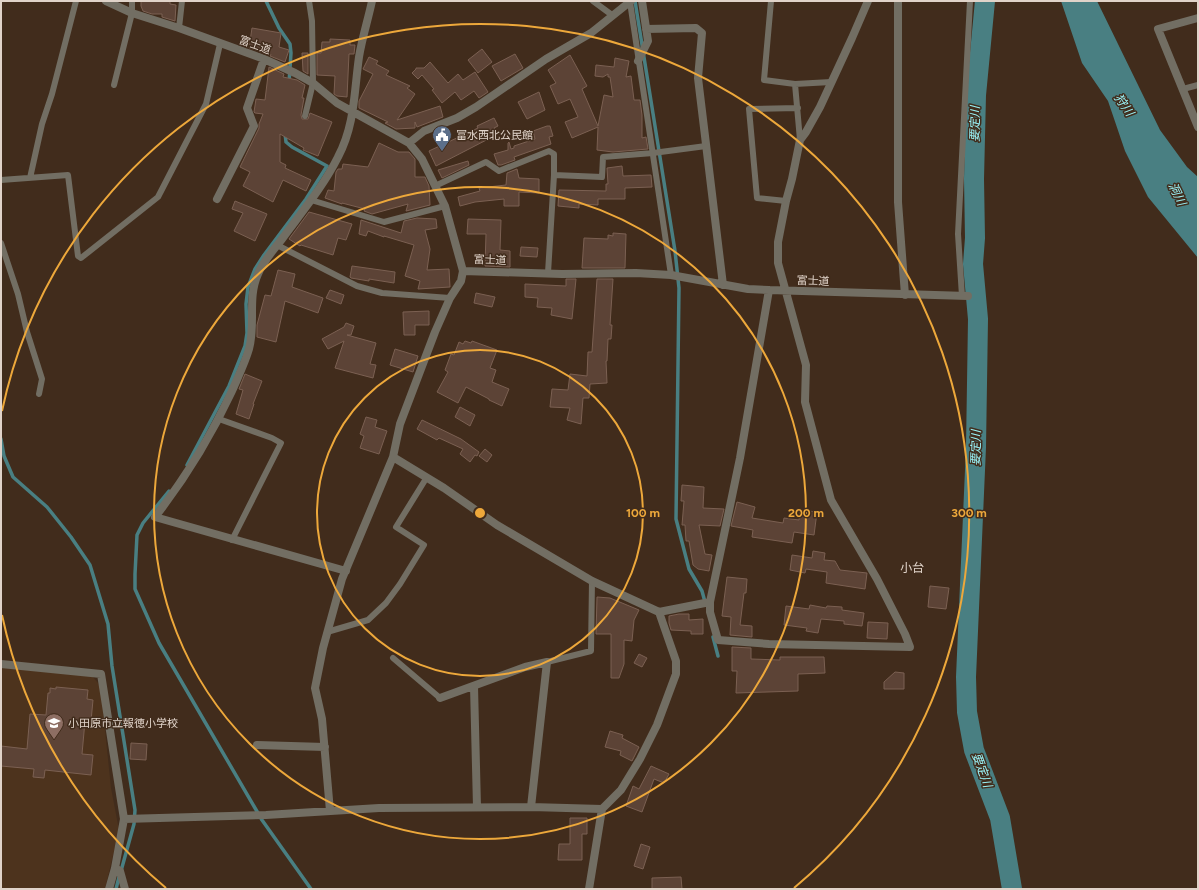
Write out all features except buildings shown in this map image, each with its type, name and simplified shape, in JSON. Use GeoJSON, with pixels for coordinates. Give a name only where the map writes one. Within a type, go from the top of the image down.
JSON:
{"type":"FeatureCollection","features":[{"type":"Feature","properties":{"kind":"street","name":"富士道"},"geometry":{"type":"LineString","coordinates":[[106,1],[132,13],[179,28],[285,68],[313,83],[337,103],[409,143],[422,159],[445,206],[463,270],[562,274],[636,272],[671,275],[748,289],[965,296]]}},
{"type":"Feature","properties":{"kind":"street"},"geometry":{"type":"LineString","coordinates":[[346,571],[155,517],[185,477],[219,419],[249,350],[251,340],[251,305],[253,288],[258,274],[267,257],[311,200],[329,174],[339,156],[354,113],[359,56],[372,1]]}},
{"type":"Feature","properties":{"kind":"street"},"geometry":{"type":"LineString","coordinates":[[409,143],[424,130],[458,118],[476,107],[546,60],[591,33],[630,1]]}},
{"type":"Feature","properties":{"kind":"street"},"geometry":{"type":"LineString","coordinates":[[638,61],[648,41],[642,1]]}},
{"type":"Feature","properties":{"kind":"street"},"geometry":{"type":"LineString","coordinates":[[769,290],[740,458],[710,602],[710,612],[718,640],[769,644],[910,647],[877,579],[831,500],[805,402],[806,365],[778,263],[778,242],[800,140],[813,119],[868,1]]}},
{"type":"Feature","properties":{"kind":"street"},"geometry":{"type":"LineString","coordinates":[[898,1],[898,195],[905,295]]}},
{"type":"Feature","properties":{"kind":"street"},"geometry":{"type":"LineString","coordinates":[[1198,18],[1158,29],[1198,127]]}},
{"type":"Feature","properties":{"kind":"street"},"geometry":{"type":"LineString","coordinates":[[646,29],[696,28],[702,33],[698,78],[723,285]]}},
{"type":"Feature","properties":{"kind":"street"},"geometry":{"type":"LineString","coordinates":[[216,199],[254,126],[247,108],[264,60]]}},
{"type":"Feature","properties":{"kind":"street"},"geometry":{"type":"LineString","coordinates":[[330,811],[322,718],[315,688],[323,648],[346,571],[393,457],[400,424],[435,332],[450,298],[461,281],[463,270]]}},
{"type":"Feature","properties":{"kind":"street"},"geometry":{"type":"LineString","coordinates":[[393,457],[444,488],[497,525],[592,581],[659,612],[710,602]]}},
{"type":"Feature","properties":{"kind":"street"},"geometry":{"type":"LineString","coordinates":[[589,889],[602,809],[621,790],[640,759],[657,725],[676,674],[676,661],[659,612]]}},
{"type":"Feature","properties":{"kind":"street"},"geometry":{"type":"LineString","coordinates":[[440,698],[524,667],[547,662],[531,807]]}},
{"type":"Feature","properties":{"kind":"street"},"geometry":{"type":"LineString","coordinates":[[1,664],[101,674],[124,818],[115,868],[109,889]]}},
{"type":"Feature","properties":{"kind":"street"},"geometry":{"type":"LineString","coordinates":[[474,686],[477,807]]}},
{"type":"Feature","properties":{"kind":"street"},"geometry":{"type":"LineString","coordinates":[[257,745],[325,747]]}},
{"type":"Feature","properties":{"kind":"street"},"geometry":{"type":"LineString","coordinates":[[124,818],[253,816],[379,808],[531,807],[602,809]]}},
{"type":"Feature","properties":{"kind":"street"},"geometry":{"type":"LineString","coordinates":[[115,868],[120,871],[125,889]]}},
{"type":"Feature","properties":{"kind":"lane"},"geometry":{"type":"LineString","coordinates":[[30,178],[42,124],[52,94],[76,1]]}},
{"type":"Feature","properties":{"kind":"lane"},"geometry":{"type":"LineString","coordinates":[[114,85],[132,13],[132,1]]}},
{"type":"Feature","properties":{"kind":"lane"},"geometry":{"type":"LineString","coordinates":[[179,28],[182,1]]}},
{"type":"Feature","properties":{"kind":"lane"},"geometry":{"type":"LineString","coordinates":[[305,116],[313,83],[312,21],[309,1]]}},
{"type":"Feature","properties":{"kind":"lane"},"geometry":{"type":"LineString","coordinates":[[593,1],[612,15]]}},
{"type":"Feature","properties":{"kind":"lane"},"geometry":{"type":"LineString","coordinates":[[630,1],[638,61],[654,153],[671,275]]}},
{"type":"Feature","properties":{"kind":"lane"},"geometry":{"type":"LineString","coordinates":[[770,1],[764,80],[795,84],[831,82]]}},
{"type":"Feature","properties":{"kind":"lane"},"geometry":{"type":"LineString","coordinates":[[965,296],[958,234],[970,1]]}},
{"type":"Feature","properties":{"kind":"lane"},"geometry":{"type":"LineString","coordinates":[[1,180],[68,175],[78,256],[81,258],[158,197],[206,104],[220,44]]}},
{"type":"Feature","properties":{"kind":"lane"},"geometry":{"type":"LineString","coordinates":[[795,84],[800,140]]}},
{"type":"Feature","properties":{"kind":"lane"},"geometry":{"type":"LineString","coordinates":[[1183,89],[1198,85]]}},
{"type":"Feature","properties":{"kind":"lane"},"geometry":{"type":"LineString","coordinates":[[786,201],[757,198],[749,109],[798,108]]}},
{"type":"Feature","properties":{"kind":"lane"},"geometry":{"type":"LineString","coordinates":[[554,175],[602,177],[603,157],[654,153],[706,146]]}},
{"type":"Feature","properties":{"kind":"lane"},"geometry":{"type":"LineString","coordinates":[[435,186],[486,162],[499,171],[549,151],[554,154],[548,273]]}},
{"type":"Feature","properties":{"kind":"lane"},"geometry":{"type":"LineString","coordinates":[[311,200],[384,222],[445,206]]}},
{"type":"Feature","properties":{"kind":"lane"},"geometry":{"type":"LineString","coordinates":[[1,243],[18,294],[27,332],[42,379],[39,394]]}},
{"type":"Feature","properties":{"kind":"lane"},"geometry":{"type":"LineString","coordinates":[[277,245],[357,286],[382,293],[450,298]]}},
{"type":"Feature","properties":{"kind":"lane"},"geometry":{"type":"LineString","coordinates":[[219,419],[272,438],[281,443],[232,540]]}},
{"type":"Feature","properties":{"kind":"lane"},"geometry":{"type":"LineString","coordinates":[[327,632],[368,620],[386,603],[400,584],[424,545],[396,527],[427,477]]}},
{"type":"Feature","properties":{"kind":"lane"},"geometry":{"type":"LineString","coordinates":[[547,662],[591,651],[592,581]]}},
{"type":"Feature","properties":{"kind":"lane"},"geometry":{"type":"LineString","coordinates":[[393,658],[440,698]]}},
{"type":"Feature","properties":{"kind":"shaded area","name":"小田原市立報徳小学校"},"geometry":{"type":"Polygon","coordinates":[[[1,667],[86,675],[93,677],[98,683],[101,691],[111,788],[119,830],[105,889],[1,889],[1,667]]]}},
{"type":"Feature","properties":{"kind":"water"},"geometry":{"type":"Polygon","coordinates":[[[1061,1],[1097,1],[1160,130],[1187,167],[1198,177],[1198,258],[1148,197],[1125,151],[1108,101],[1082,63],[1061,1]]]}},
{"type":"Feature","properties":{"kind":"waterway"},"geometry":{"type":"LineString","coordinates":[[266,1],[279,28],[290,44],[291,53],[289,83]]}},
{"type":"Feature","properties":{"kind":"waterway"},"geometry":{"type":"LineString","coordinates":[[635,1],[675,251],[679,288],[676,519],[689,569],[702,591],[705,602]]}},
{"type":"Feature","properties":{"kind":"waterway","name":"要定川"},"geometry":{"type":"LineString","coordinates":[[985,1],[976,95],[974,179],[975,238],[973,264],[978,319],[976,447],[966,677],[967,712],[974,750],[1000,818],[1012,889]]}},
{"type":"Feature","properties":{"kind":"waterway"},"geometry":{"type":"LineString","coordinates":[[187,465],[229,386],[245,346],[247,333],[246,304],[248,287],[255,269],[306,199],[327,166],[292,147],[286,142],[285,133]]}},
{"type":"Feature","properties":{"kind":"waterway"},"geometry":{"type":"LineString","coordinates":[[1,439],[4,456],[13,477],[47,507],[71,537],[90,565],[108,624],[112,666],[135,810],[134,824],[121,871]]}},
{"type":"Feature","properties":{"kind":"waterway"},"geometry":{"type":"LineString","coordinates":[[169,491],[143,523],[137,535],[135,589],[159,643],[262,820],[311,889]]}},
{"type":"Feature","properties":{"kind":"waterway"},"geometry":{"type":"LineString","coordinates":[[713,637],[718,656]]}},
{"type":"Feature","properties":{"kind":"waterway"},"geometry":{"type":"LineString","coordinates":[[116,889],[119,877]]}},
{"type":"Feature","properties":{"kind":"place","name":"富水西北公民館"},"geometry":{"type":"Point","coordinates":[442,152]}},
{"type":"Feature","properties":{"kind":"place","name":"小田原市立報徳小学校"},"geometry":{"type":"Point","coordinates":[54,740]}},
{"type":"Feature","properties":{"kind":"district","name":"小台"},"geometry":{"type":"Point","coordinates":[912,568]}},
{"type":"Feature","properties":{"kind":"water label","name":"狩川"},"geometry":{"type":"Point","coordinates":[1124,105]}},
{"type":"Feature","properties":{"kind":"water label","name":"洞川"},"geometry":{"type":"Point","coordinates":[1177,194]}}]}
